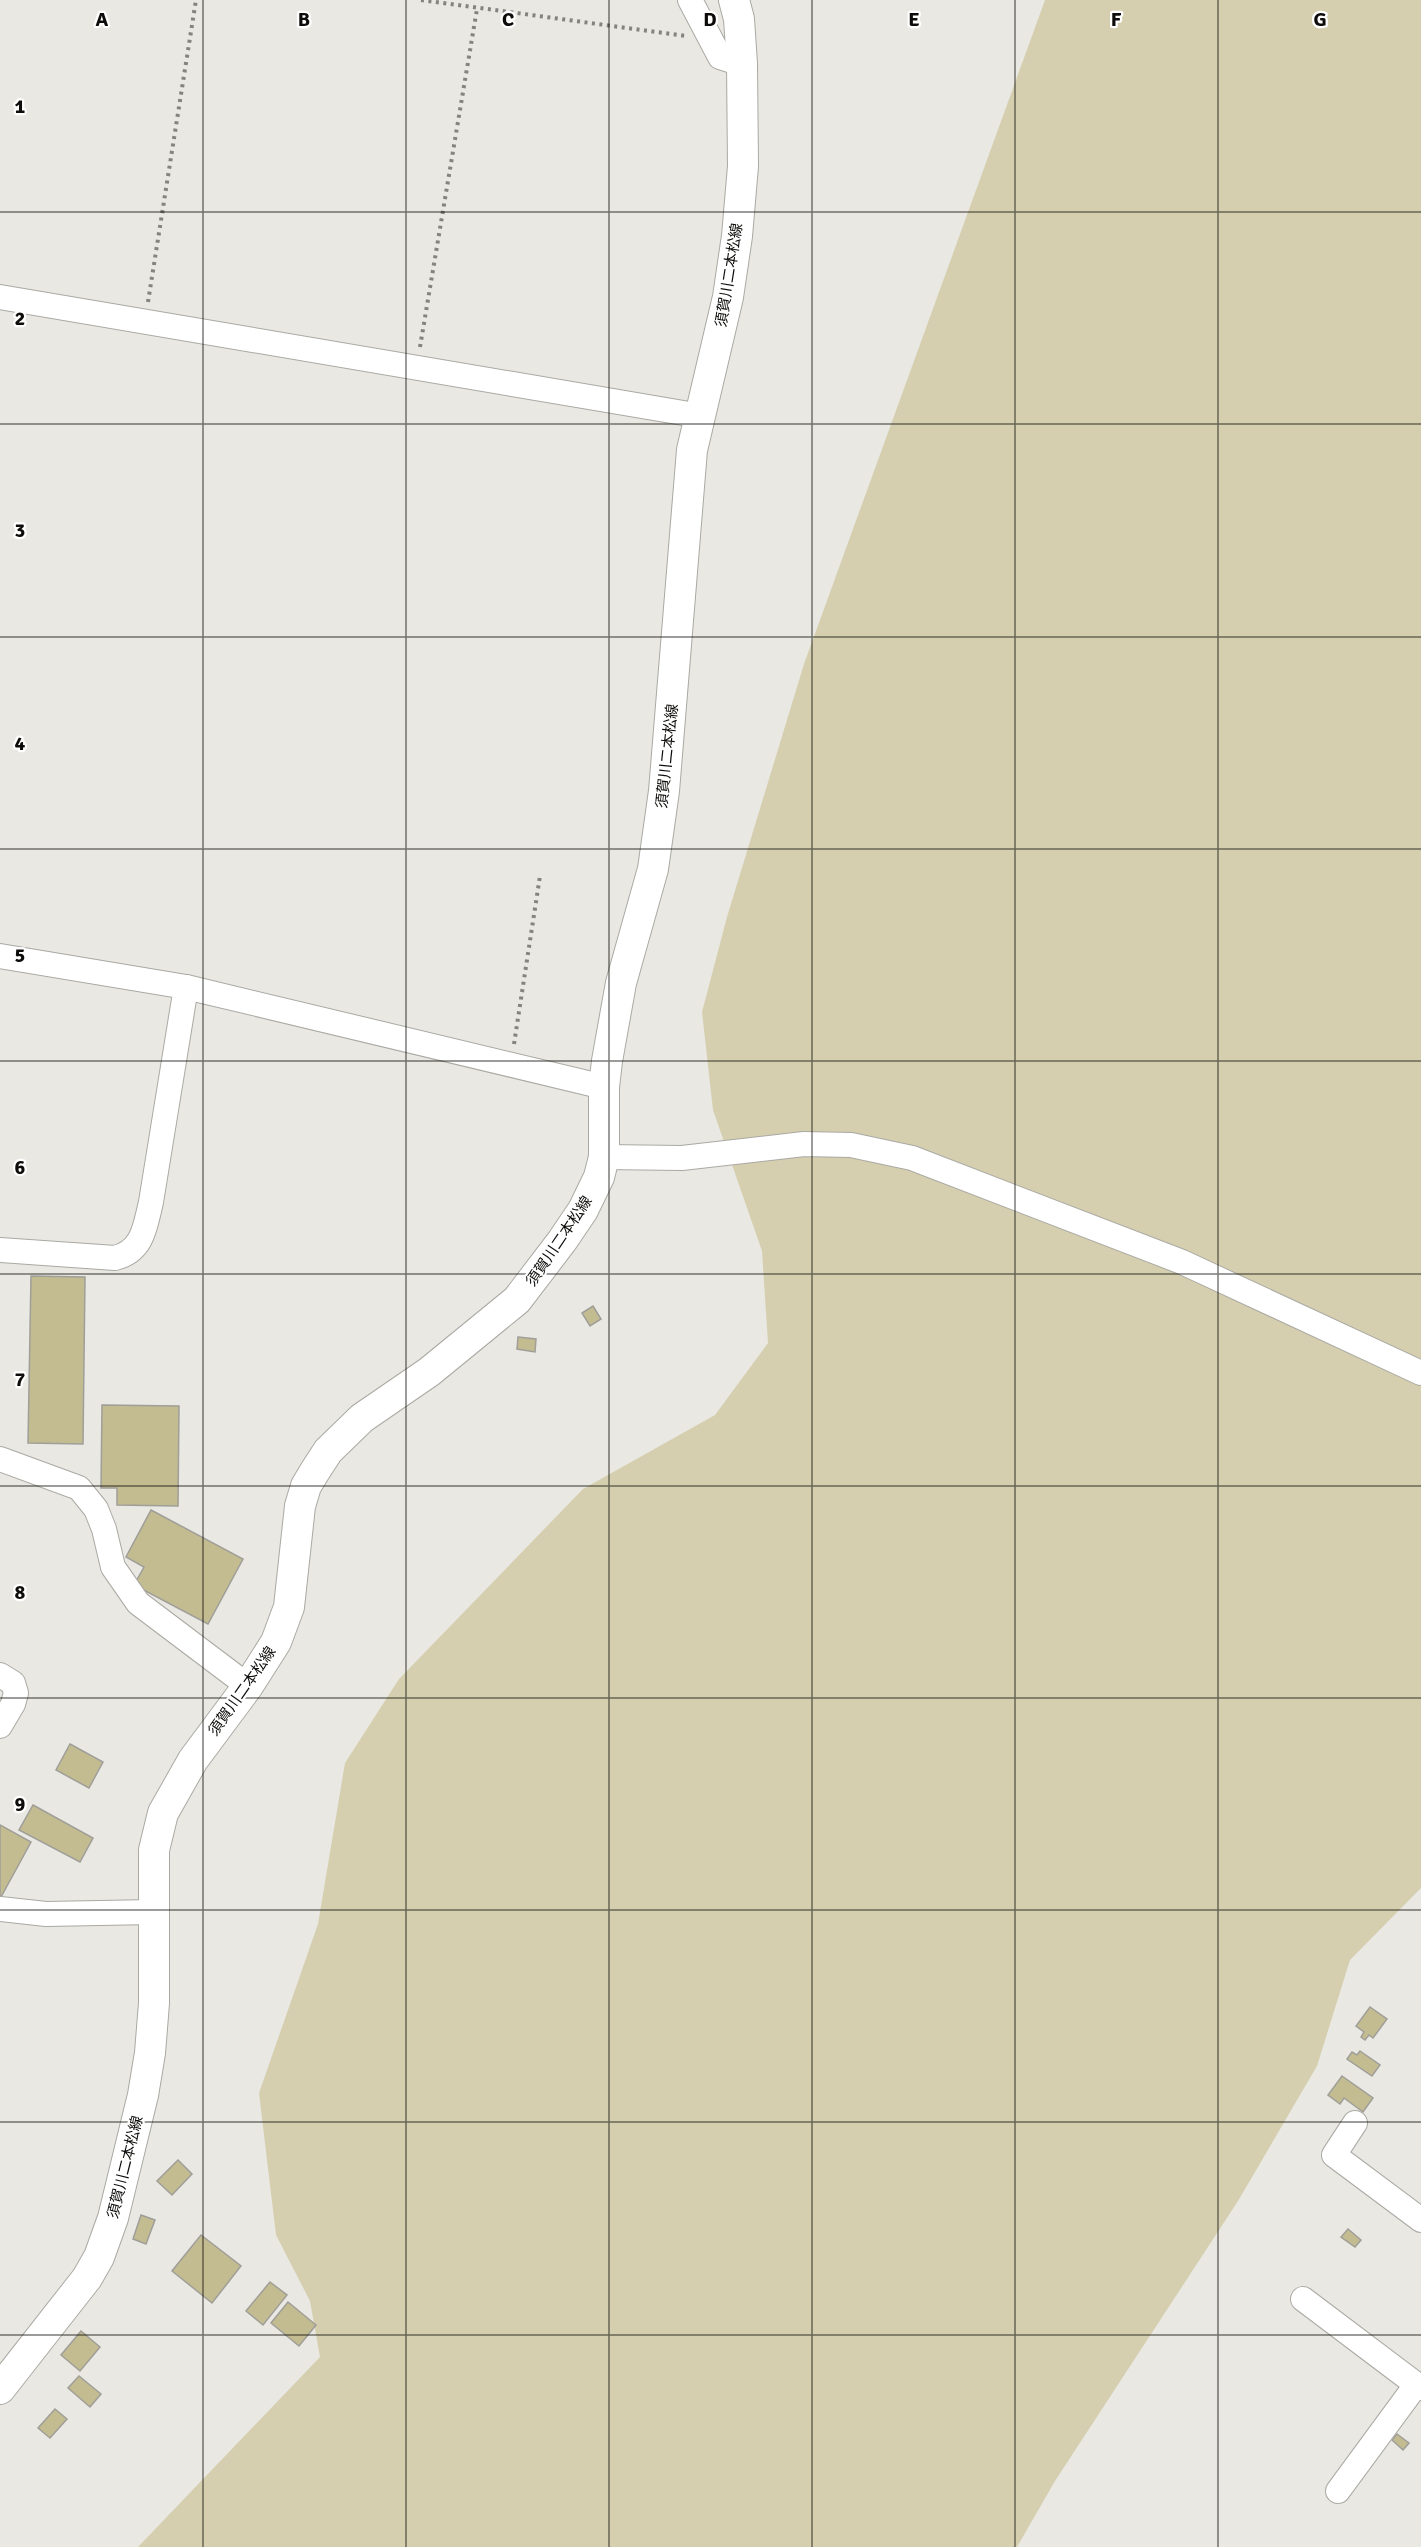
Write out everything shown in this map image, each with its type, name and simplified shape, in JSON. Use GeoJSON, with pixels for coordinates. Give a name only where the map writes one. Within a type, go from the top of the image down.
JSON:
{"type":"FeatureCollection","features":[{"type":"Feature","properties":{"kind":"main road","name":"須賀川二本松線"},"geometry":{"type":"LineString","coordinates":[[0,2389],[87,2278],[99,2257],[113,2218],[143,2095],[150,2053],[154,2002],[153,1850],[163,1813],[193,1760],[248,1686],[276,1642],[289,1606],[300,1506],[306,1486],[328,1451],[362,1418],[429,1372],[517,1300],[536,1279],[583,1210],[599,1178],[604,1157],[604,1087],[621,983],[655,858],[673,705],[692,450],[728,297],[737,236],[742,166],[742,64],[739,19],[734,0]]}},
{"type":"Feature","properties":{"kind":"street"},"geometry":{"type":"LineString","coordinates":[[690,0],[720,57],[742,64]]}},
{"type":"Feature","properties":{"kind":"street"},"geometry":{"type":"LineString","coordinates":[[0,297],[701,416]]}},
{"type":"Feature","properties":{"kind":"street"},"geometry":{"type":"LineString","coordinates":[[0,956],[186,987],[512,1063],[604,1087]]}},
{"type":"Feature","properties":{"kind":"street"},"geometry":{"type":"LineString","coordinates":[[0,1250],[116,1258],[128,1255],[138,1246],[144,1234],[151,1202],[186,987]]}},
{"type":"Feature","properties":{"kind":"street"},"geometry":{"type":"LineString","coordinates":[[604,1157],[682,1158],[804,1144],[851,1144],[903,1156],[1182,1262],[1421,1373]]}},
{"type":"Feature","properties":{"kind":"street"},"geometry":{"type":"LineString","coordinates":[[0,1459],[79,1488],[96,1509],[114,1567],[138,1603],[248,1686]]}},
{"type":"Feature","properties":{"kind":"street"},"geometry":{"type":"LineString","coordinates":[[0,1675],[13,1683],[16,1693],[0,1726]]}},
{"type":"Feature","properties":{"kind":"street"},"geometry":{"type":"LineString","coordinates":[[0,1909],[46,1914],[154,1912]]}},
{"type":"Feature","properties":{"kind":"street"},"geometry":{"type":"LineString","coordinates":[[1355,2123],[1334,2155],[1421,2220]]}},
{"type":"Feature","properties":{"kind":"street"},"geometry":{"type":"LineString","coordinates":[[1303,2298],[1419,2386],[1338,2491]]}},
{"type":"Feature","properties":{"kind":"path"},"geometry":{"type":"LineString","coordinates":[[144,323],[196,0]]}},
{"type":"Feature","properties":{"kind":"path"},"geometry":{"type":"LineString","coordinates":[[421,0],[710,39]]}},
{"type":"Feature","properties":{"kind":"path"},"geometry":{"type":"LineString","coordinates":[[416,369],[477,9]]}},
{"type":"Feature","properties":{"kind":"path"},"geometry":{"type":"LineString","coordinates":[[512,1063],[540,876]]}},
{"type":"Feature","properties":{"kind":"shaded area"},"geometry":{"type":"Polygon","coordinates":[[[1045,0],[1421,0],[1421,1888],[1350,1960],[1317,2066],[1238,2201],[1055,2481],[1017,2547],[138,2547],[320,2357],[310,2301],[276,2235],[259,2093],[318,1924],[345,1763],[399,1679],[583,1489],[715,1415],[768,1343],[762,1251],[713,1110],[702,1012],[727,917],[804,664],[1045,0]]]}},
{"type":"Feature","properties":{"kind":"building"},"geometry":{"type":"Polygon","coordinates":[[[31,1276],[85,1277],[83,1444],[28,1443],[31,1276]]]}},
{"type":"Feature","properties":{"kind":"building"},"geometry":{"type":"Polygon","coordinates":[[[593,1306],[601,1319],[590,1326],[582,1313],[593,1306]]]}},
{"type":"Feature","properties":{"kind":"building"},"geometry":{"type":"Polygon","coordinates":[[[518,1337],[536,1339],[535,1352],[517,1349],[518,1337]]]}},
{"type":"Feature","properties":{"kind":"building"},"geometry":{"type":"Polygon","coordinates":[[[102,1405],[179,1406],[178,1506],[117,1505],[117,1488],[101,1488],[102,1405]]]}},
{"type":"Feature","properties":{"kind":"building"},"geometry":{"type":"Polygon","coordinates":[[[151,1510],[243,1559],[208,1624],[134,1585],[144,1567],[126,1557],[151,1510]]]}},
{"type":"Feature","properties":{"kind":"building"},"geometry":{"type":"Polygon","coordinates":[[[70,1744],[103,1762],[89,1788],[56,1770],[70,1744]]]}},
{"type":"Feature","properties":{"kind":"building"},"geometry":{"type":"Polygon","coordinates":[[[33,1805],[93,1838],[80,1862],[19,1830],[33,1805]]]}},
{"type":"Feature","properties":{"kind":"building"},"geometry":{"type":"Polygon","coordinates":[[[0,1825],[31,1842],[1,1897],[0,1897],[0,1825]]]}},
{"type":"Feature","properties":{"kind":"building"},"geometry":{"type":"Polygon","coordinates":[[[1370,2007],[1387,2019],[1373,2038],[1369,2035],[1365,2040],[1361,2037],[1364,2032],[1356,2026],[1370,2007]]]}},
{"type":"Feature","properties":{"kind":"building"},"geometry":{"type":"Polygon","coordinates":[[[1360,2051],[1380,2065],[1372,2076],[1347,2059],[1352,2052],[1357,2055],[1360,2051]]]}},
{"type":"Feature","properties":{"kind":"building"},"geometry":{"type":"Polygon","coordinates":[[[1342,2076],[1373,2098],[1363,2112],[1344,2098],[1340,2104],[1328,2095],[1342,2076]]]}},
{"type":"Feature","properties":{"kind":"building"},"geometry":{"type":"Polygon","coordinates":[[[178,2160],[192,2174],[172,2195],[157,2181],[178,2160]]]}},
{"type":"Feature","properties":{"kind":"building"},"geometry":{"type":"Polygon","coordinates":[[[141,2215],[155,2220],[146,2244],[133,2239],[141,2215]]]}},
{"type":"Feature","properties":{"kind":"building"},"geometry":{"type":"Polygon","coordinates":[[[1348,2229],[1361,2240],[1355,2247],[1341,2237],[1348,2229]]]}},
{"type":"Feature","properties":{"kind":"building"},"geometry":{"type":"Polygon","coordinates":[[[201,2235],[241,2266],[212,2303],[172,2271],[201,2235]]]}},
{"type":"Feature","properties":{"kind":"building"},"geometry":{"type":"Polygon","coordinates":[[[270,2282],[287,2295],[263,2325],[246,2311],[270,2282]]]}},
{"type":"Feature","properties":{"kind":"building"},"geometry":{"type":"Polygon","coordinates":[[[288,2302],[316,2325],[299,2346],[271,2323],[288,2302]]]}},
{"type":"Feature","properties":{"kind":"building"},"geometry":{"type":"Polygon","coordinates":[[[81,2331],[100,2347],[80,2371],[61,2355],[81,2331]]]}},
{"type":"Feature","properties":{"kind":"building"},"geometry":{"type":"Polygon","coordinates":[[[79,2376],[101,2394],[90,2407],[68,2388],[79,2376]]]}},
{"type":"Feature","properties":{"kind":"building"},"geometry":{"type":"Polygon","coordinates":[[[55,2409],[67,2419],[50,2438],[38,2428],[55,2409]]]}},
{"type":"Feature","properties":{"kind":"building"},"geometry":{"type":"Polygon","coordinates":[[[1397,2434],[1409,2443],[1403,2450],[1392,2440],[1397,2434]]]}}]}
